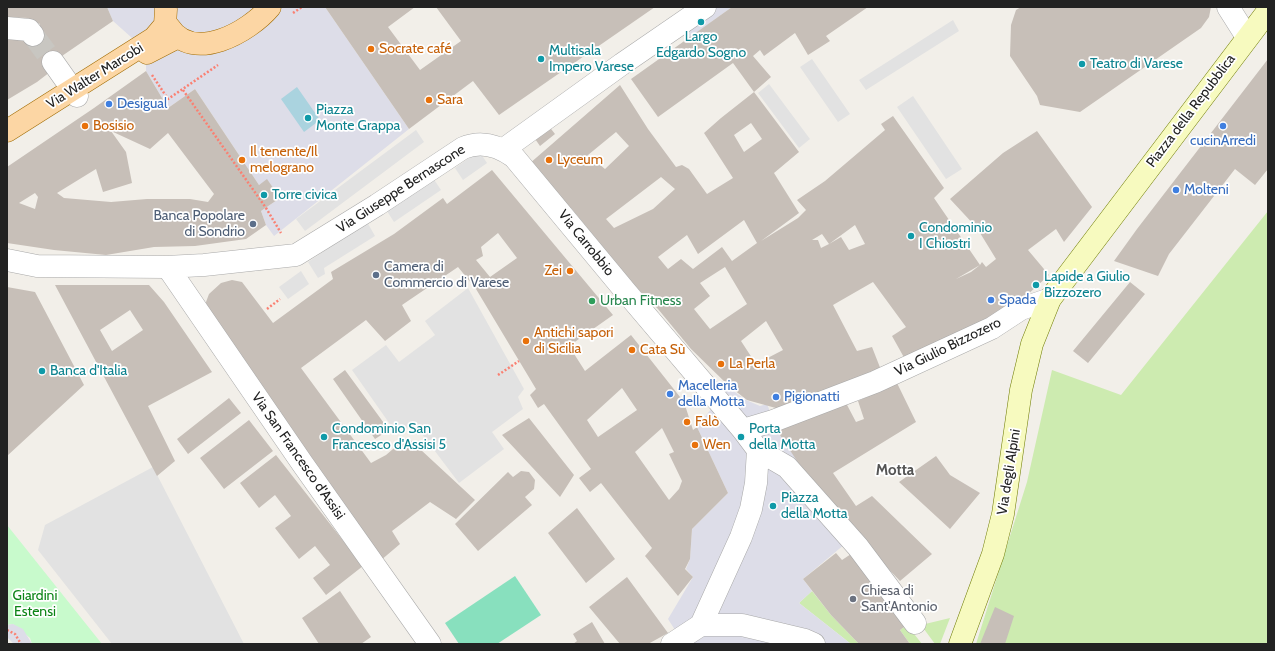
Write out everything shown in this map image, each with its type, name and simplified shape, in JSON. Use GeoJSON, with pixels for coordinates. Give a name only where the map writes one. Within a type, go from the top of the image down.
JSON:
{"type":"FeatureCollection","features":[{"type":"Feature","properties":{"kind":"main road"},"geometry":{"type":"LineString","coordinates":[[166,8],[168,26],[178,37],[190,42],[219,41],[247,27],[270,7]]}},
{"type":"Feature","properties":{"kind":"main road","name":"Via Walter Marcobi"},"geometry":{"type":"LineString","coordinates":[[7,140],[154,38],[165,25],[166,8]]}},
{"type":"Feature","properties":{"kind":"main road","name":"Piazza della Repubblica"},"geometry":{"type":"LineString","coordinates":[[1050,299],[1268,11]]}},
{"type":"Feature","properties":{"kind":"main road","name":"Via Walter Marcobi"},"geometry":{"type":"LineString","coordinates":[[7,131],[162,44],[172,42],[178,37]]}},
{"type":"Feature","properties":{"kind":"main road","name":"Via degli Alpini"},"geometry":{"type":"LineString","coordinates":[[960,644],[993,554],[1003,514],[1021,390],[1032,344],[1050,299]]}},
{"type":"Feature","properties":{"kind":"street"},"geometry":{"type":"LineString","coordinates":[[1228,7],[1247,38]]}},
{"type":"Feature","properties":{"kind":"street"},"geometry":{"type":"LineString","coordinates":[[504,149],[622,64],[698,12]]}},
{"type":"Feature","properties":{"kind":"street"},"geometry":{"type":"LineString","coordinates":[[7,28],[29,30],[33,35]]}},
{"type":"Feature","properties":{"kind":"street"},"geometry":{"type":"LineString","coordinates":[[53,62],[75,93]]}},
{"type":"Feature","properties":{"kind":"street","name":"Via Giuseppe Bernascone"},"geometry":{"type":"LineString","coordinates":[[7,260],[36,266],[166,267],[296,255],[377,205],[464,148],[478,144],[485,144],[504,149]]}},
{"type":"Feature","properties":{"kind":"street","name":"Via Carrobbio"},"geometry":{"type":"LineString","coordinates":[[504,149],[514,157],[626,292],[744,430]]}},
{"type":"Feature","properties":{"kind":"street"},"geometry":{"type":"LineString","coordinates":[[184,291],[219,263]]}},
{"type":"Feature","properties":{"kind":"street","name":"Via San Francesco d'Assisi"},"geometry":{"type":"LineString","coordinates":[[166,267],[430,644]]}},
{"type":"Feature","properties":{"kind":"street","name":"Via Giulio Bizzozero"},"geometry":{"type":"LineString","coordinates":[[744,430],[773,421],[875,382],[992,328],[1021,309],[1050,299]]}},
{"type":"Feature","properties":{"kind":"street"},"geometry":{"type":"LineString","coordinates":[[744,430],[758,450],[787,467],[858,547],[915,623]]}},
{"type":"Feature","properties":{"kind":"street"},"geometry":{"type":"LineString","coordinates":[[672,644],[701,625],[741,537],[751,510],[756,483],[758,450]]}},
{"type":"Feature","properties":{"kind":"street"},"geometry":{"type":"LineString","coordinates":[[701,625],[742,625],[806,640],[814,644]]}},
{"type":"Feature","properties":{"kind":"path"},"geometry":{"type":"LineString","coordinates":[[183,90],[266,208],[282,234]]}},
{"type":"Feature","properties":{"kind":"path"},"geometry":{"type":"LineString","coordinates":[[267,309],[280,299]]}},
{"type":"Feature","properties":{"kind":"path"},"geometry":{"type":"LineString","coordinates":[[498,375],[519,361]]}},
{"type":"Feature","properties":{"kind":"path"},"geometry":{"type":"LineString","coordinates":[[7,630],[15,634],[21,644]]}},
{"type":"Feature","properties":{"kind":"green space"},"geometry":{"type":"Polygon","coordinates":[[[1268,211],[1268,644],[976,644],[1027,482],[1052,370],[1121,395],[1268,211]]]}},
{"type":"Feature","properties":{"kind":"green space","name":"Giardini Estensi"},"geometry":{"type":"Polygon","coordinates":[[[7,525],[102,644],[32,644],[30,638],[13,624],[7,625],[7,525]]]}},
{"type":"Feature","properties":{"kind":"green space"},"geometry":{"type":"Polygon","coordinates":[[[515,576],[541,615],[497,644],[459,644],[445,623],[515,576]]]}},
{"type":"Feature","properties":{"kind":"green space"},"geometry":{"type":"Polygon","coordinates":[[[812,591],[831,615],[859,644],[851,644],[799,603],[812,591]]]}},
{"type":"Feature","properties":{"kind":"green space"},"geometry":{"type":"Polygon","coordinates":[[[950,618],[940,644],[935,644],[921,625],[950,618]]]}},
{"type":"Feature","properties":{"kind":"green space"},"geometry":{"type":"Polygon","coordinates":[[[907,625],[922,644],[910,644],[900,630],[907,625]]]}},
{"type":"Feature","properties":{"kind":"shaded area","name":"Piazza Monte Grappa"},"geometry":{"type":"Polygon","coordinates":[[[107,7],[325,7],[409,129],[274,236],[266,225],[261,211],[280,198],[267,180],[259,185],[195,89],[168,108],[146,71],[146,54],[141,46],[113,21],[107,7]]]}},
{"type":"Feature","properties":{"kind":"shaded area","name":"Largo Edgardo Sogno"},"geometry":{"type":"Polygon","coordinates":[[[684,7],[732,7],[689,38],[690,18],[684,7]]]}},
{"type":"Feature","properties":{"kind":"shaded area"},"geometry":{"type":"Polygon","coordinates":[[[953,20],[959,31],[866,90],[859,80],[953,20]]]}},
{"type":"Feature","properties":{"kind":"shaded area"},"geometry":{"type":"Polygon","coordinates":[[[812,59],[850,114],[838,122],[800,67],[812,59]]]}},
{"type":"Feature","properties":{"kind":"shaded area"},"geometry":{"type":"Polygon","coordinates":[[[769,84],[810,139],[799,148],[758,93],[769,84]]]}},
{"type":"Feature","properties":{"kind":"shaded area"},"geometry":{"type":"Polygon","coordinates":[[[913,96],[962,169],[946,179],[897,107],[913,96]]]}},
{"type":"Feature","properties":{"kind":"shaded area"},"geometry":{"type":"Polygon","coordinates":[[[416,130],[424,142],[305,231],[296,219],[416,130]]]}},
{"type":"Feature","properties":{"kind":"shaded area"},"geometry":{"type":"Polygon","coordinates":[[[479,151],[487,163],[463,180],[455,168],[479,151]]]}},
{"type":"Feature","properties":{"kind":"shaded area"},"geometry":{"type":"Polygon","coordinates":[[[431,175],[441,190],[394,222],[385,208],[431,175]]]}},
{"type":"Feature","properties":{"kind":"shaded area"},"geometry":{"type":"Polygon","coordinates":[[[367,222],[375,236],[324,268],[325,274],[318,278],[308,262],[367,222]]]}},
{"type":"Feature","properties":{"kind":"shaded area"},"geometry":{"type":"Polygon","coordinates":[[[301,271],[309,284],[288,299],[279,287],[301,271]]]}},
{"type":"Feature","properties":{"kind":"shaded area"},"geometry":{"type":"Polygon","coordinates":[[[468,288],[524,389],[518,397],[523,409],[492,432],[504,449],[459,483],[416,426],[394,430],[352,370],[386,345],[399,362],[435,335],[425,321],[468,288]]]}},
{"type":"Feature","properties":{"kind":"shaded area","name":"Piazza della Motta"},"geometry":{"type":"Polygon","coordinates":[[[728,387],[746,400],[760,406],[767,404],[778,432],[851,539],[803,579],[812,591],[799,603],[851,644],[684,644],[668,619],[693,577],[686,569],[690,559],[692,529],[728,493],[697,427],[728,387]]]}},
{"type":"Feature","properties":{"kind":"shaded area"},"geometry":{"type":"Polygon","coordinates":[[[153,467],[244,644],[112,644],[38,550],[45,525],[153,467]]]}},
{"type":"Feature","properties":{"kind":"shaded area"},"geometry":{"type":"Polygon","coordinates":[[[13,624],[23,629],[32,644],[14,644],[7,637],[7,625],[13,624]]]}},
{"type":"Feature","properties":{"kind":"water"},"geometry":{"type":"Polygon","coordinates":[[[297,87],[320,120],[304,132],[281,99],[297,87]]]}},
{"type":"Feature","properties":{"kind":"building"},"geometry":{"type":"Polygon","coordinates":[[[7,7],[107,7],[113,21],[59,58],[50,72],[37,82],[7,100],[7,36],[37,32],[40,24],[28,18],[7,17],[7,7]]]}},
{"type":"Feature","properties":{"kind":"building"},"geometry":{"type":"Polygon","coordinates":[[[325,7],[415,7],[388,27],[420,70],[461,41],[436,7],[655,7],[499,115],[473,81],[409,129],[325,7]]]}},
{"type":"Feature","properties":{"kind":"building"},"geometry":{"type":"Polygon","coordinates":[[[732,7],[868,7],[826,36],[830,41],[808,55],[795,33],[764,56],[760,50],[753,56],[771,77],[754,92],[733,63],[658,117],[631,79],[732,7]]]}},
{"type":"Feature","properties":{"kind":"building","name":"Teatro di Varese"},"geometry":{"type":"Polygon","coordinates":[[[1021,7],[1211,7],[1209,17],[1201,28],[1080,112],[1040,105],[1037,96],[1010,56],[1011,25],[1016,10],[1021,7]]]}},
{"type":"Feature","properties":{"kind":"building"},"geometry":{"type":"Polygon","coordinates":[[[1268,59],[1268,169],[1255,185],[1235,169],[1169,254],[1158,276],[1114,261],[1137,229],[1268,59]]]}},
{"type":"Feature","properties":{"kind":"building"},"geometry":{"type":"Polygon","coordinates":[[[146,71],[168,108],[195,89],[259,185],[267,179],[280,198],[261,211],[266,225],[246,239],[195,246],[154,247],[106,255],[54,250],[7,243],[7,167],[146,71]],[[111,131],[126,152],[132,183],[103,192],[96,169],[57,193],[64,198],[111,202],[147,199],[190,199],[208,202],[214,194],[168,133],[150,149],[111,131]],[[35,193],[19,203],[35,209],[38,197],[35,193]]]}},
{"type":"Feature","properties":{"kind":"building"},"geometry":{"type":"Polygon","coordinates":[[[620,85],[648,129],[676,167],[682,165],[689,169],[707,194],[733,178],[704,133],[754,92],[799,152],[774,173],[799,213],[761,241],[798,218],[806,210],[797,200],[825,181],[885,130],[881,124],[893,116],[944,188],[934,198],[980,265],[982,262],[986,267],[996,259],[977,228],[950,199],[1003,153],[1037,131],[1092,207],[1064,242],[1056,229],[1028,250],[1049,275],[1026,296],[986,325],[906,361],[892,336],[906,327],[873,282],[833,305],[857,351],[872,347],[881,370],[783,410],[747,400],[729,386],[691,349],[658,309],[631,282],[571,208],[565,210],[529,164],[620,85]],[[751,123],[734,135],[744,152],[762,139],[751,123]],[[616,132],[588,155],[605,169],[629,146],[616,132]],[[661,177],[606,219],[614,228],[653,209],[675,189],[661,177]],[[744,220],[698,254],[687,235],[658,257],[668,269],[681,259],[693,269],[722,247],[732,261],[757,243],[744,220]],[[855,225],[829,244],[841,237],[849,250],[865,244],[855,225]],[[822,234],[812,240],[818,240],[821,248],[829,244],[822,234]],[[980,265],[956,279],[971,272],[980,265]],[[725,267],[700,283],[710,296],[694,309],[710,329],[747,304],[725,267]],[[766,321],[741,341],[756,364],[783,350],[766,321]]]}},
{"type":"Feature","properties":{"kind":"building"},"geometry":{"type":"Polygon","coordinates":[[[548,125],[555,134],[540,146],[533,136],[548,125]]]}},
{"type":"Feature","properties":{"kind":"building"},"geometry":{"type":"Polygon","coordinates":[[[492,170],[613,315],[569,346],[585,371],[631,335],[684,402],[693,430],[697,427],[728,493],[692,529],[690,559],[685,569],[693,577],[678,596],[645,556],[652,548],[601,483],[590,492],[579,478],[591,469],[544,404],[538,408],[530,395],[536,389],[476,289],[458,267],[402,305],[411,321],[385,341],[366,320],[301,368],[371,463],[386,455],[407,437],[475,500],[456,519],[430,502],[392,531],[400,544],[380,561],[207,314],[206,302],[209,294],[221,283],[232,280],[242,282],[273,323],[333,279],[331,272],[394,234],[443,198],[447,204],[492,170]],[[498,233],[481,247],[483,256],[476,260],[490,277],[517,258],[498,233]],[[622,388],[587,420],[598,437],[637,410],[622,388]],[[662,428],[635,452],[669,500],[679,489],[682,481],[669,454],[674,452],[662,428]]]}},
{"type":"Feature","properties":{"kind":"building"},"geometry":{"type":"Polygon","coordinates":[[[1130,282],[1145,294],[1088,363],[1073,351],[1130,282]]]}},
{"type":"Feature","properties":{"kind":"building"},"geometry":{"type":"Polygon","coordinates":[[[55,285],[149,285],[164,302],[212,372],[148,406],[175,461],[157,476],[55,285]],[[130,310],[100,330],[112,351],[143,330],[130,310]]]}},
{"type":"Feature","properties":{"kind":"building","name":"Banca d'Italia"},"geometry":{"type":"Polygon","coordinates":[[[7,287],[35,292],[84,385],[7,456],[7,287]]]}},
{"type":"Feature","properties":{"kind":"building"},"geometry":{"type":"Polygon","coordinates":[[[345,370],[389,430],[375,439],[333,379],[345,370]]]}},
{"type":"Feature","properties":{"kind":"building"},"geometry":{"type":"Polygon","coordinates":[[[897,383],[916,422],[833,473],[856,506],[872,496],[932,554],[900,581],[855,534],[814,487],[778,432],[803,416],[846,403],[856,422],[864,419],[858,401],[897,383]]]}},
{"type":"Feature","properties":{"kind":"building"},"geometry":{"type":"Polygon","coordinates":[[[229,398],[241,413],[188,454],[177,439],[229,398]]]}},
{"type":"Feature","properties":{"kind":"building"},"geometry":{"type":"Polygon","coordinates":[[[529,418],[574,475],[560,497],[502,435],[529,418]]]}},
{"type":"Feature","properties":{"kind":"building"},"geometry":{"type":"Polygon","coordinates":[[[249,420],[273,451],[224,489],[200,458],[249,420]]]}},
{"type":"Feature","properties":{"kind":"building"},"geometry":{"type":"Polygon","coordinates":[[[276,455],[363,566],[326,595],[313,578],[330,565],[315,546],[299,559],[275,528],[291,516],[275,495],[259,508],[240,483],[276,455]]]}},
{"type":"Feature","properties":{"kind":"building"},"geometry":{"type":"Polygon","coordinates":[[[936,456],[950,475],[980,493],[950,529],[899,482],[936,456]]]}},
{"type":"Feature","properties":{"kind":"building"},"geometry":{"type":"Polygon","coordinates":[[[521,471],[529,472],[535,480],[534,489],[525,497],[532,505],[478,551],[455,524],[508,472],[513,477],[521,471]]]}},
{"type":"Feature","properties":{"kind":"building"},"geometry":{"type":"Polygon","coordinates":[[[577,508],[615,559],[586,583],[548,533],[577,508]]]}},
{"type":"Feature","properties":{"kind":"building","name":"Chiesa di Sant'Antonio"},"geometry":{"type":"Polygon","coordinates":[[[836,553],[842,560],[851,554],[907,625],[900,630],[910,644],[859,644],[831,615],[803,579],[836,553]]]}},
{"type":"Feature","properties":{"kind":"building"},"geometry":{"type":"Polygon","coordinates":[[[627,577],[668,633],[648,644],[620,644],[589,607],[627,577]]]}},
{"type":"Feature","properties":{"kind":"building"},"geometry":{"type":"Polygon","coordinates":[[[340,591],[371,637],[361,644],[319,644],[302,618],[340,591]]]}},
{"type":"Feature","properties":{"kind":"building"},"geometry":{"type":"Polygon","coordinates":[[[995,607],[1014,616],[1005,644],[980,644],[995,607]]]}},
{"type":"Feature","properties":{"kind":"building"},"geometry":{"type":"Polygon","coordinates":[[[592,622],[605,644],[573,644],[577,641],[573,634],[592,622]]]}},
{"type":"Feature","properties":{"kind":"tunnel"},"geometry":{"type":"LineString","coordinates":[[33,35],[53,62]]}},
{"type":"Feature","properties":{"kind":"place","name":"Largo Edgardo Sogno"},"geometry":{"type":"Point","coordinates":[701,22]}},
{"type":"Feature","properties":{"kind":"place","name":"Socrate café"},"geometry":{"type":"Point","coordinates":[371,49]}},
{"type":"Feature","properties":{"kind":"place","name":"Multisala Impero Varese"},"geometry":{"type":"Point","coordinates":[541,59]}},
{"type":"Feature","properties":{"kind":"place","name":"Teatro di Varese"},"geometry":{"type":"Point","coordinates":[1082,64]}},
{"type":"Feature","properties":{"kind":"place","name":"Sara"},"geometry":{"type":"Point","coordinates":[429,100]}},
{"type":"Feature","properties":{"kind":"place","name":"Desigual"},"geometry":{"type":"Point","coordinates":[109,104]}},
{"type":"Feature","properties":{"kind":"place","name":"Piazza Monte Grappa"},"geometry":{"type":"Point","coordinates":[308,118]}},
{"type":"Feature","properties":{"kind":"place","name":"Bosisio"},"geometry":{"type":"Point","coordinates":[85,126]}},
{"type":"Feature","properties":{"kind":"place","name":"cucinArredi"},"geometry":{"type":"Point","coordinates":[1223,126]}},
{"type":"Feature","properties":{"kind":"place","name":"Il tenente/Il melograno"},"geometry":{"type":"Point","coordinates":[242,160]}},
{"type":"Feature","properties":{"kind":"place","name":"Lyceum"},"geometry":{"type":"Point","coordinates":[549,160]}},
{"type":"Feature","properties":{"kind":"place","name":"Molteni"},"geometry":{"type":"Point","coordinates":[1176,190]}},
{"type":"Feature","properties":{"kind":"place","name":"Torre civica"},"geometry":{"type":"Point","coordinates":[264,195]}},
{"type":"Feature","properties":{"kind":"place","name":"Banca Popolare di Sondrio"},"geometry":{"type":"Point","coordinates":[253,224]}},
{"type":"Feature","properties":{"kind":"place","name":"Condominio I Chiostri"},"geometry":{"type":"Point","coordinates":[911,236]}},
{"type":"Feature","properties":{"kind":"place","name":"Zei"},"geometry":{"type":"Point","coordinates":[570,271]}},
{"type":"Feature","properties":{"kind":"place","name":"Camera di Commercio di Varese"},"geometry":{"type":"Point","coordinates":[376,275]}},
{"type":"Feature","properties":{"kind":"place","name":"Lapide a Giulio Bizzozero"},"geometry":{"type":"Point","coordinates":[1036,285]}},
{"type":"Feature","properties":{"kind":"place","name":"Spada"},"geometry":{"type":"Point","coordinates":[991,300]}},
{"type":"Feature","properties":{"kind":"place","name":"Urban Fitness"},"geometry":{"type":"Point","coordinates":[592,301]}},
{"type":"Feature","properties":{"kind":"place","name":"Antichi sapori di Sicilia"},"geometry":{"type":"Point","coordinates":[526,341]}},
{"type":"Feature","properties":{"kind":"place","name":"Cata Sù"},"geometry":{"type":"Point","coordinates":[632,350]}},
{"type":"Feature","properties":{"kind":"place","name":"La Perla"},"geometry":{"type":"Point","coordinates":[721,364]}},
{"type":"Feature","properties":{"kind":"place","name":"Banca d'Italia"},"geometry":{"type":"Point","coordinates":[42,371]}},
{"type":"Feature","properties":{"kind":"place","name":"Macelleria della Motta"},"geometry":{"type":"Point","coordinates":[670,394]}},
{"type":"Feature","properties":{"kind":"place","name":"Pigionatti"},"geometry":{"type":"Point","coordinates":[776,397]}},
{"type":"Feature","properties":{"kind":"place","name":"Falò"},"geometry":{"type":"Point","coordinates":[687,422]}},
{"type":"Feature","properties":{"kind":"place","name":"Condominio San Francesco d'Assisi 5"},"geometry":{"type":"Point","coordinates":[324,437]}},
{"type":"Feature","properties":{"kind":"place","name":"Porta della Motta"},"geometry":{"type":"Point","coordinates":[741,437]}},
{"type":"Feature","properties":{"kind":"place","name":"Wen"},"geometry":{"type":"Point","coordinates":[695,445]}},
{"type":"Feature","properties":{"kind":"place","name":"Piazza della Motta"},"geometry":{"type":"Point","coordinates":[773,506]}},
{"type":"Feature","properties":{"kind":"place","name":"Chiesa di Sant'Antonio"},"geometry":{"type":"Point","coordinates":[853,599]}},
{"type":"Feature","properties":{"kind":"district","name":"Motta"},"geometry":{"type":"Point","coordinates":[895,471]}}]}
